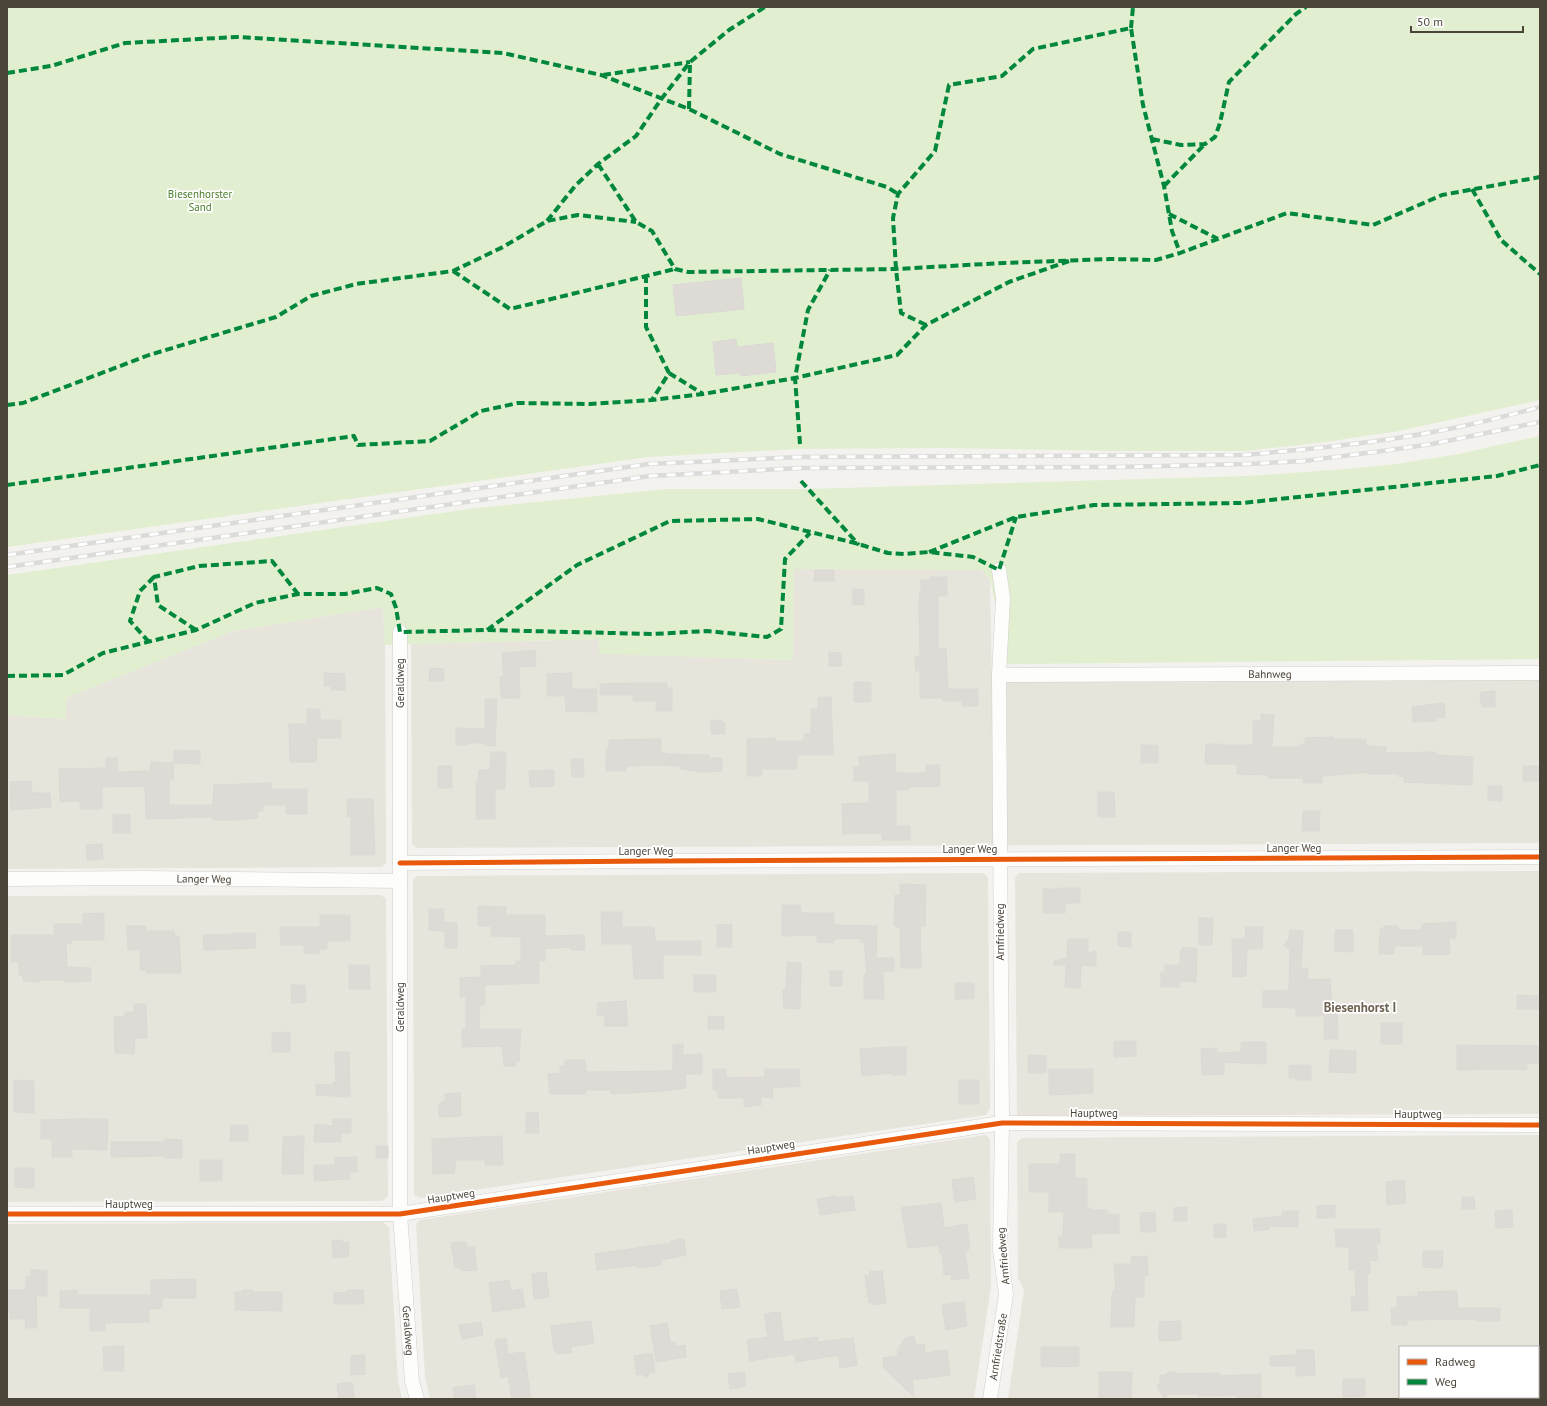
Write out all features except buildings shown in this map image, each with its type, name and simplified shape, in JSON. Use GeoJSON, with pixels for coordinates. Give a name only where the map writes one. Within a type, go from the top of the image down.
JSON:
{"type":"FeatureCollection","features":[{"type":"Feature","properties":{"kind":"street","name":"Arnfriedweg"},"geometry":{"type":"LineString","coordinates":[[999,570],[1003,598],[999,675],[1002,1123],[1000,1250],[1006,1294]]}},
{"type":"Feature","properties":{"kind":"street","name":"Geraldweg"},"geometry":{"type":"LineString","coordinates":[[400,632],[400,1214],[412,1381],[416,1399]]}},
{"type":"Feature","properties":{"kind":"street","name":"Bahnweg"},"geometry":{"type":"LineString","coordinates":[[999,675],[1540,673]]}},
{"type":"Feature","properties":{"kind":"street","name":"Langer Weg"},"geometry":{"type":"LineString","coordinates":[[400,863],[1540,857]]}},
{"type":"Feature","properties":{"kind":"street","name":"Langer Weg"},"geometry":{"type":"LineString","coordinates":[[7,879],[143,878],[400,881]]}},
{"type":"Feature","properties":{"kind":"street","name":"Hauptweg"},"geometry":{"type":"LineString","coordinates":[[7,1214],[400,1214],[1002,1123],[1540,1125]]}},
{"type":"Feature","properties":{"kind":"street","name":"Arnfriedstraße"},"geometry":{"type":"LineString","coordinates":[[990,1399],[1006,1294]]}},
{"type":"Feature","properties":{"kind":"shaded area"},"geometry":{"type":"Polygon","coordinates":[[[794,569],[981,570],[990,579],[992,681],[1540,679],[1540,843],[417,848],[412,844],[411,644],[600,639],[599,653],[793,660],[794,569]]]}},
{"type":"Feature","properties":{"kind":"shaded area"},"geometry":{"type":"Polygon","coordinates":[[[383,607],[385,645],[386,863],[382,867],[7,869],[7,715],[65,719],[66,698],[233,631],[383,607]]]}},
{"type":"Feature","properties":{"kind":"shaded area"},"geometry":{"type":"Polygon","coordinates":[[[1540,871],[1540,1114],[1017,1116],[1015,878],[1019,873],[1540,871]]]}},
{"type":"Feature","properties":{"kind":"shaded area"},"geometry":{"type":"Polygon","coordinates":[[[983,873],[988,877],[990,1109],[986,1115],[420,1198],[414,1195],[413,880],[417,876],[983,873]]]}},
{"type":"Feature","properties":{"kind":"shaded area"},"geometry":{"type":"Polygon","coordinates":[[[381,895],[386,899],[388,1196],[382,1201],[7,1202],[7,896],[381,895]]]}},
{"type":"Feature","properties":{"kind":"shaded area"},"geometry":{"type":"Polygon","coordinates":[[[986,1135],[990,1139],[991,1287],[974,1399],[430,1399],[425,1377],[416,1224],[420,1220],[986,1135]]]}},
{"type":"Feature","properties":{"kind":"shaded area"},"geometry":{"type":"Polygon","coordinates":[[[1540,1135],[1540,1399],[1008,1399],[1024,1290],[1018,1278],[1017,1142],[1022,1138],[1540,1135]]]}},
{"type":"Feature","properties":{"kind":"shaded area"},"geometry":{"type":"Polygon","coordinates":[[[383,1222],[389,1227],[398,1381],[402,1399],[7,1399],[7,1224],[383,1222]]]}},
{"type":"Feature","properties":{"kind":"green space","name":"Biesenhorster Sand"},"geometry":{"type":"Polygon","coordinates":[[[7,7],[1540,7],[1540,400],[1399,431],[1325,442],[1245,451],[1119,451],[941,448],[799,449],[648,457],[7,547],[7,7]]]}},
{"type":"Feature","properties":{"kind":"green space"},"geometry":{"type":"Polygon","coordinates":[[[1540,436],[1540,659],[1007,664],[990,579],[981,570],[794,569],[793,660],[599,654],[599,639],[385,645],[383,607],[233,631],[66,698],[66,719],[7,715],[7,575],[477,508],[667,489],[809,489],[1247,476],[1397,464],[1459,454],[1540,436]]]}},
{"type":"Feature","properties":{"kind":"railway"},"geometry":{"type":"LineString","coordinates":[[7,555],[649,464],[799,457],[1244,455],[1330,447],[1416,435],[1481,422],[1540,407]]}},
{"type":"Feature","properties":{"kind":"railway"},"geometry":{"type":"LineString","coordinates":[[7,567],[650,476],[800,468],[1120,467],[1304,461],[1432,444],[1540,422]]}},
{"type":"Feature","properties":{"kind":"marked path"},"geometry":{"type":"LineString","coordinates":[[547,221],[575,186],[598,164],[636,136],[662,98],[690,62],[729,30],[765,7]]}},
{"type":"Feature","properties":{"kind":"marked path"},"geometry":{"type":"LineString","coordinates":[[1131,28],[1133,7]]}},
{"type":"Feature","properties":{"kind":"marked path"},"geometry":{"type":"LineString","coordinates":[[1152,139],[1181,145],[1205,144],[1215,137],[1220,123],[1229,82],[1296,14],[1306,7]]}},
{"type":"Feature","properties":{"kind":"marked path"},"geometry":{"type":"LineString","coordinates":[[926,325],[901,313],[896,269],[893,218],[898,194],[935,151],[949,85],[1002,76],[1033,49],[1131,28],[1143,105],[1164,186],[1172,231],[1180,253]]}},
{"type":"Feature","properties":{"kind":"marked path"},"geometry":{"type":"LineString","coordinates":[[7,73],[51,66],[125,43],[237,37],[503,53],[601,75],[689,109],[780,154],[887,187],[898,194]]}},
{"type":"Feature","properties":{"kind":"marked path"},"geometry":{"type":"LineString","coordinates":[[603,75],[690,62]]}},
{"type":"Feature","properties":{"kind":"marked path"},"geometry":{"type":"LineString","coordinates":[[689,109],[690,62]]}},
{"type":"Feature","properties":{"kind":"marked path"},"geometry":{"type":"LineString","coordinates":[[1164,186],[1205,144]]}},
{"type":"Feature","properties":{"kind":"marked path"},"geometry":{"type":"LineString","coordinates":[[598,164],[636,222],[652,231],[675,269],[688,272],[896,269],[1110,259],[1156,260],[1180,253],[1287,213],[1373,225],[1442,195],[1540,177]]}},
{"type":"Feature","properties":{"kind":"marked path"},"geometry":{"type":"LineString","coordinates":[[1472,189],[1501,240],[1540,274]]}},
{"type":"Feature","properties":{"kind":"marked path"},"geometry":{"type":"LineString","coordinates":[[1169,214],[1218,239]]}},
{"type":"Feature","properties":{"kind":"marked path"},"geometry":{"type":"LineString","coordinates":[[7,405],[23,403],[149,355],[276,317],[311,296],[356,284],[453,271],[503,247],[547,221],[578,215],[636,222]]}},
{"type":"Feature","properties":{"kind":"marked path"},"geometry":{"type":"LineString","coordinates":[[7,485],[354,436],[358,445],[430,441],[481,411],[518,403],[590,404],[652,400],[703,394],[795,378],[897,355],[926,325],[1009,282],[1069,261]]}},
{"type":"Feature","properties":{"kind":"marked path"},"geometry":{"type":"LineString","coordinates":[[453,271],[510,309],[675,269]]}},
{"type":"Feature","properties":{"kind":"marked path"},"geometry":{"type":"LineString","coordinates":[[800,444],[795,378],[808,310],[830,270]]}},
{"type":"Feature","properties":{"kind":"marked path"},"geometry":{"type":"LineString","coordinates":[[646,275],[646,327],[669,373],[652,400]]}},
{"type":"Feature","properties":{"kind":"marked path"},"geometry":{"type":"LineString","coordinates":[[669,373],[703,394]]}},
{"type":"Feature","properties":{"kind":"marked path"},"geometry":{"type":"LineString","coordinates":[[929,552],[1016,517],[1094,505],[1242,503],[1497,476],[1540,465]]}},
{"type":"Feature","properties":{"kind":"marked path"},"geometry":{"type":"LineString","coordinates":[[801,481],[859,545]]}},
{"type":"Feature","properties":{"kind":"marked path"},"geometry":{"type":"LineString","coordinates":[[487,630],[577,565],[670,521],[758,519],[855,543],[888,553],[905,554],[929,552],[973,557],[999,570],[1016,517]]}},
{"type":"Feature","properties":{"kind":"marked path"},"geometry":{"type":"LineString","coordinates":[[7,676],[63,675],[103,653],[196,630],[255,603],[298,594],[345,594],[377,588],[391,594],[396,608],[400,632],[487,630],[653,634],[707,631],[767,637],[781,629],[785,559],[810,533]]}},
{"type":"Feature","properties":{"kind":"marked path"},"geometry":{"type":"LineString","coordinates":[[196,630],[158,605],[154,577],[199,566],[272,561],[298,594]]}},
{"type":"Feature","properties":{"kind":"marked path"},"geometry":{"type":"LineString","coordinates":[[149,642],[130,621],[140,591],[154,577]]}},
{"type":"Feature","properties":{"kind":"cycle path"},"geometry":{"type":"LineString","coordinates":[[400,863],[1540,857]]}},
{"type":"Feature","properties":{"kind":"cycle path"},"geometry":{"type":"LineString","coordinates":[[7,1214],[400,1214],[1002,1123],[1540,1125]]}},
{"type":"Feature","properties":{"kind":"district","name":"Biesenhorst I"},"geometry":{"type":"Point","coordinates":[1360,1007]}}]}
